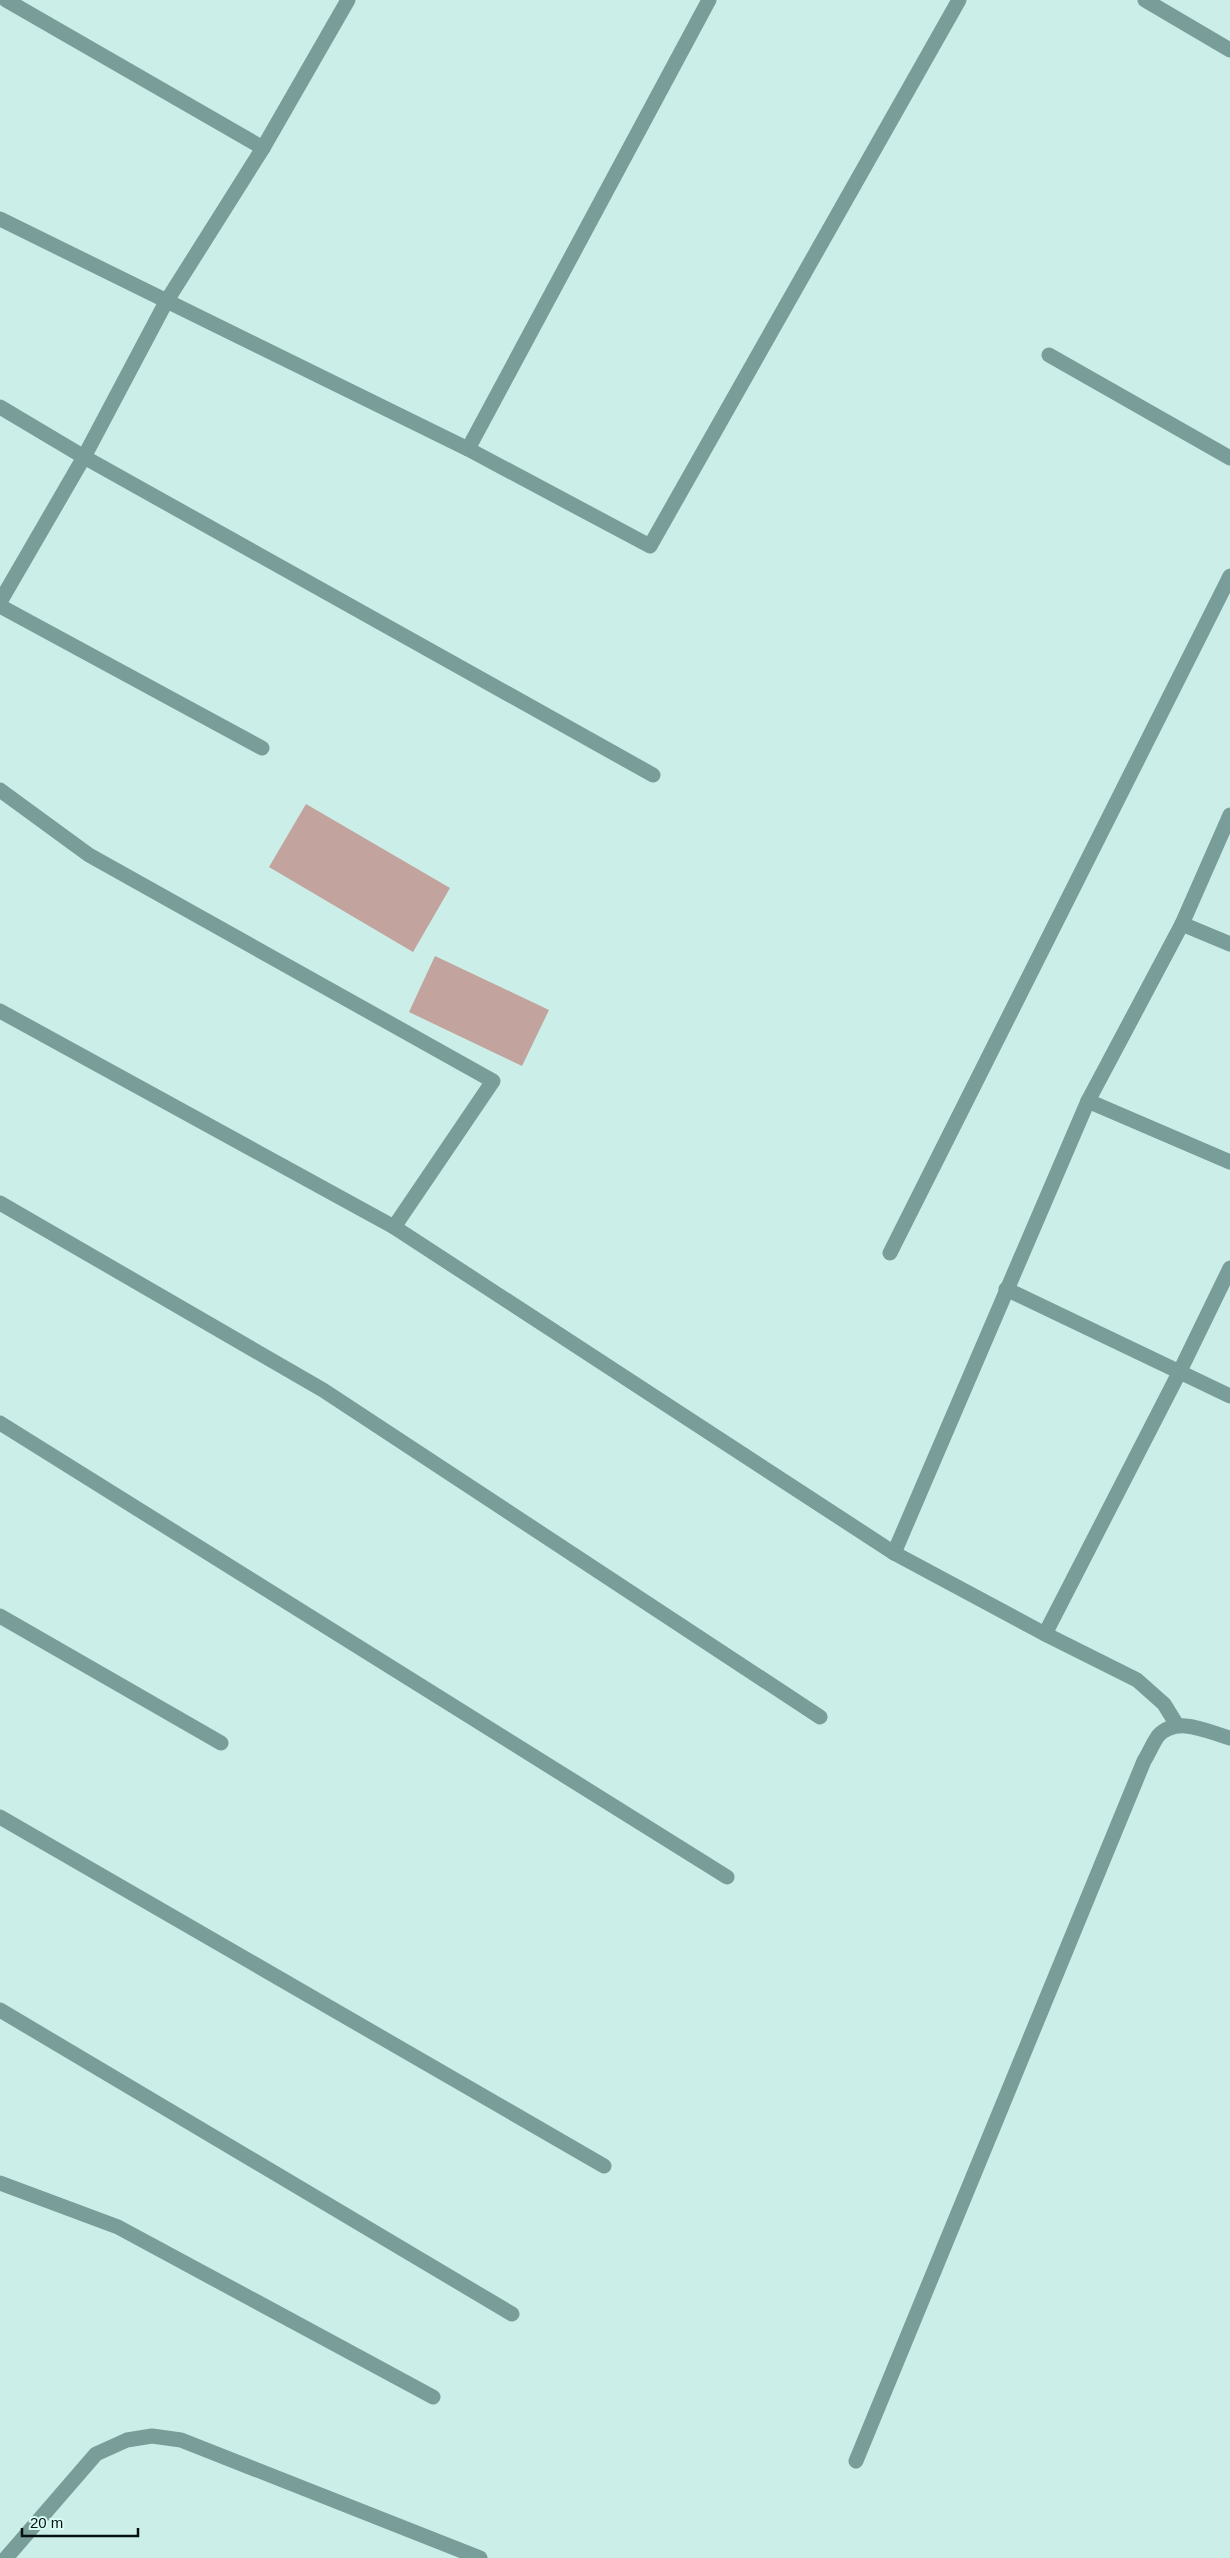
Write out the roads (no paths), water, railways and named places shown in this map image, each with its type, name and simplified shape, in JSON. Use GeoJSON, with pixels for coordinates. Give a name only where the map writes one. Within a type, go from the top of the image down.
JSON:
{"type":"FeatureCollection","features":[{"type":"Feature","properties":{"kind":"street"},"geometry":{"type":"LineString","coordinates":[[6,0],[263,148]]}},
{"type":"Feature","properties":{"kind":"street"},"geometry":{"type":"LineString","coordinates":[[0,602],[84,457],[166,302],[263,148],[348,0]]}},
{"type":"Feature","properties":{"kind":"street"},"geometry":{"type":"LineString","coordinates":[[468,449],[709,0]]}},
{"type":"Feature","properties":{"kind":"street"},"geometry":{"type":"LineString","coordinates":[[0,219],[468,449],[650,546],[959,0]]}},
{"type":"Feature","properties":{"kind":"street"},"geometry":{"type":"LineString","coordinates":[[1145,0],[1230,50]]}},
{"type":"Feature","properties":{"kind":"street"},"geometry":{"type":"LineString","coordinates":[[1049,355],[1230,458]]}},
{"type":"Feature","properties":{"kind":"street"},"geometry":{"type":"LineString","coordinates":[[0,407],[84,457],[653,775]]}},
{"type":"Feature","properties":{"kind":"street"},"geometry":{"type":"LineString","coordinates":[[890,1253],[1230,576]]}},
{"type":"Feature","properties":{"kind":"street"},"geometry":{"type":"LineString","coordinates":[[0,606],[262,748]]}},
{"type":"Feature","properties":{"kind":"street"},"geometry":{"type":"LineString","coordinates":[[0,790],[89,855],[493,1081],[394,1227]]}},
{"type":"Feature","properties":{"kind":"street"},"geometry":{"type":"LineString","coordinates":[[894,1553],[1088,1101],[1182,924],[1230,815]]}},
{"type":"Feature","properties":{"kind":"street"},"geometry":{"type":"LineString","coordinates":[[1182,924],[1230,944]]}},
{"type":"Feature","properties":{"kind":"street"},"geometry":{"type":"LineString","coordinates":[[0,1012],[394,1227],[894,1553],[1137,1680],[1164,1704],[1176,1725]]}},
{"type":"Feature","properties":{"kind":"street"},"geometry":{"type":"LineString","coordinates":[[1088,1101],[1230,1162]]}},
{"type":"Feature","properties":{"kind":"street"},"geometry":{"type":"LineString","coordinates":[[0,1203],[324,1390],[820,1717]]}},
{"type":"Feature","properties":{"kind":"street"},"geometry":{"type":"LineString","coordinates":[[1046,1634],[1179,1373],[1230,1268]]}},
{"type":"Feature","properties":{"kind":"street"},"geometry":{"type":"LineString","coordinates":[[1006,1289],[1230,1396]]}},
{"type":"Feature","properties":{"kind":"street"},"geometry":{"type":"LineString","coordinates":[[0,1423],[728,1878]]}},
{"type":"Feature","properties":{"kind":"street"},"geometry":{"type":"LineString","coordinates":[[0,1616],[221,1744]]}},
{"type":"Feature","properties":{"kind":"street"},"geometry":{"type":"LineString","coordinates":[[856,2461],[1144,1761],[1159,1736],[1176,1725],[1185,1725],[1230,1738]]}},
{"type":"Feature","properties":{"kind":"street"},"geometry":{"type":"LineString","coordinates":[[0,1817],[604,2166]]}},
{"type":"Feature","properties":{"kind":"street"},"geometry":{"type":"LineString","coordinates":[[0,2010],[512,2314]]}},
{"type":"Feature","properties":{"kind":"street"},"geometry":{"type":"LineString","coordinates":[[0,2183],[118,2227],[433,2397]]}},
{"type":"Feature","properties":{"kind":"street"},"geometry":{"type":"LineString","coordinates":[[6,2558],[96,2454],[127,2440],[152,2436],[181,2440],[480,2558]]}}]}
